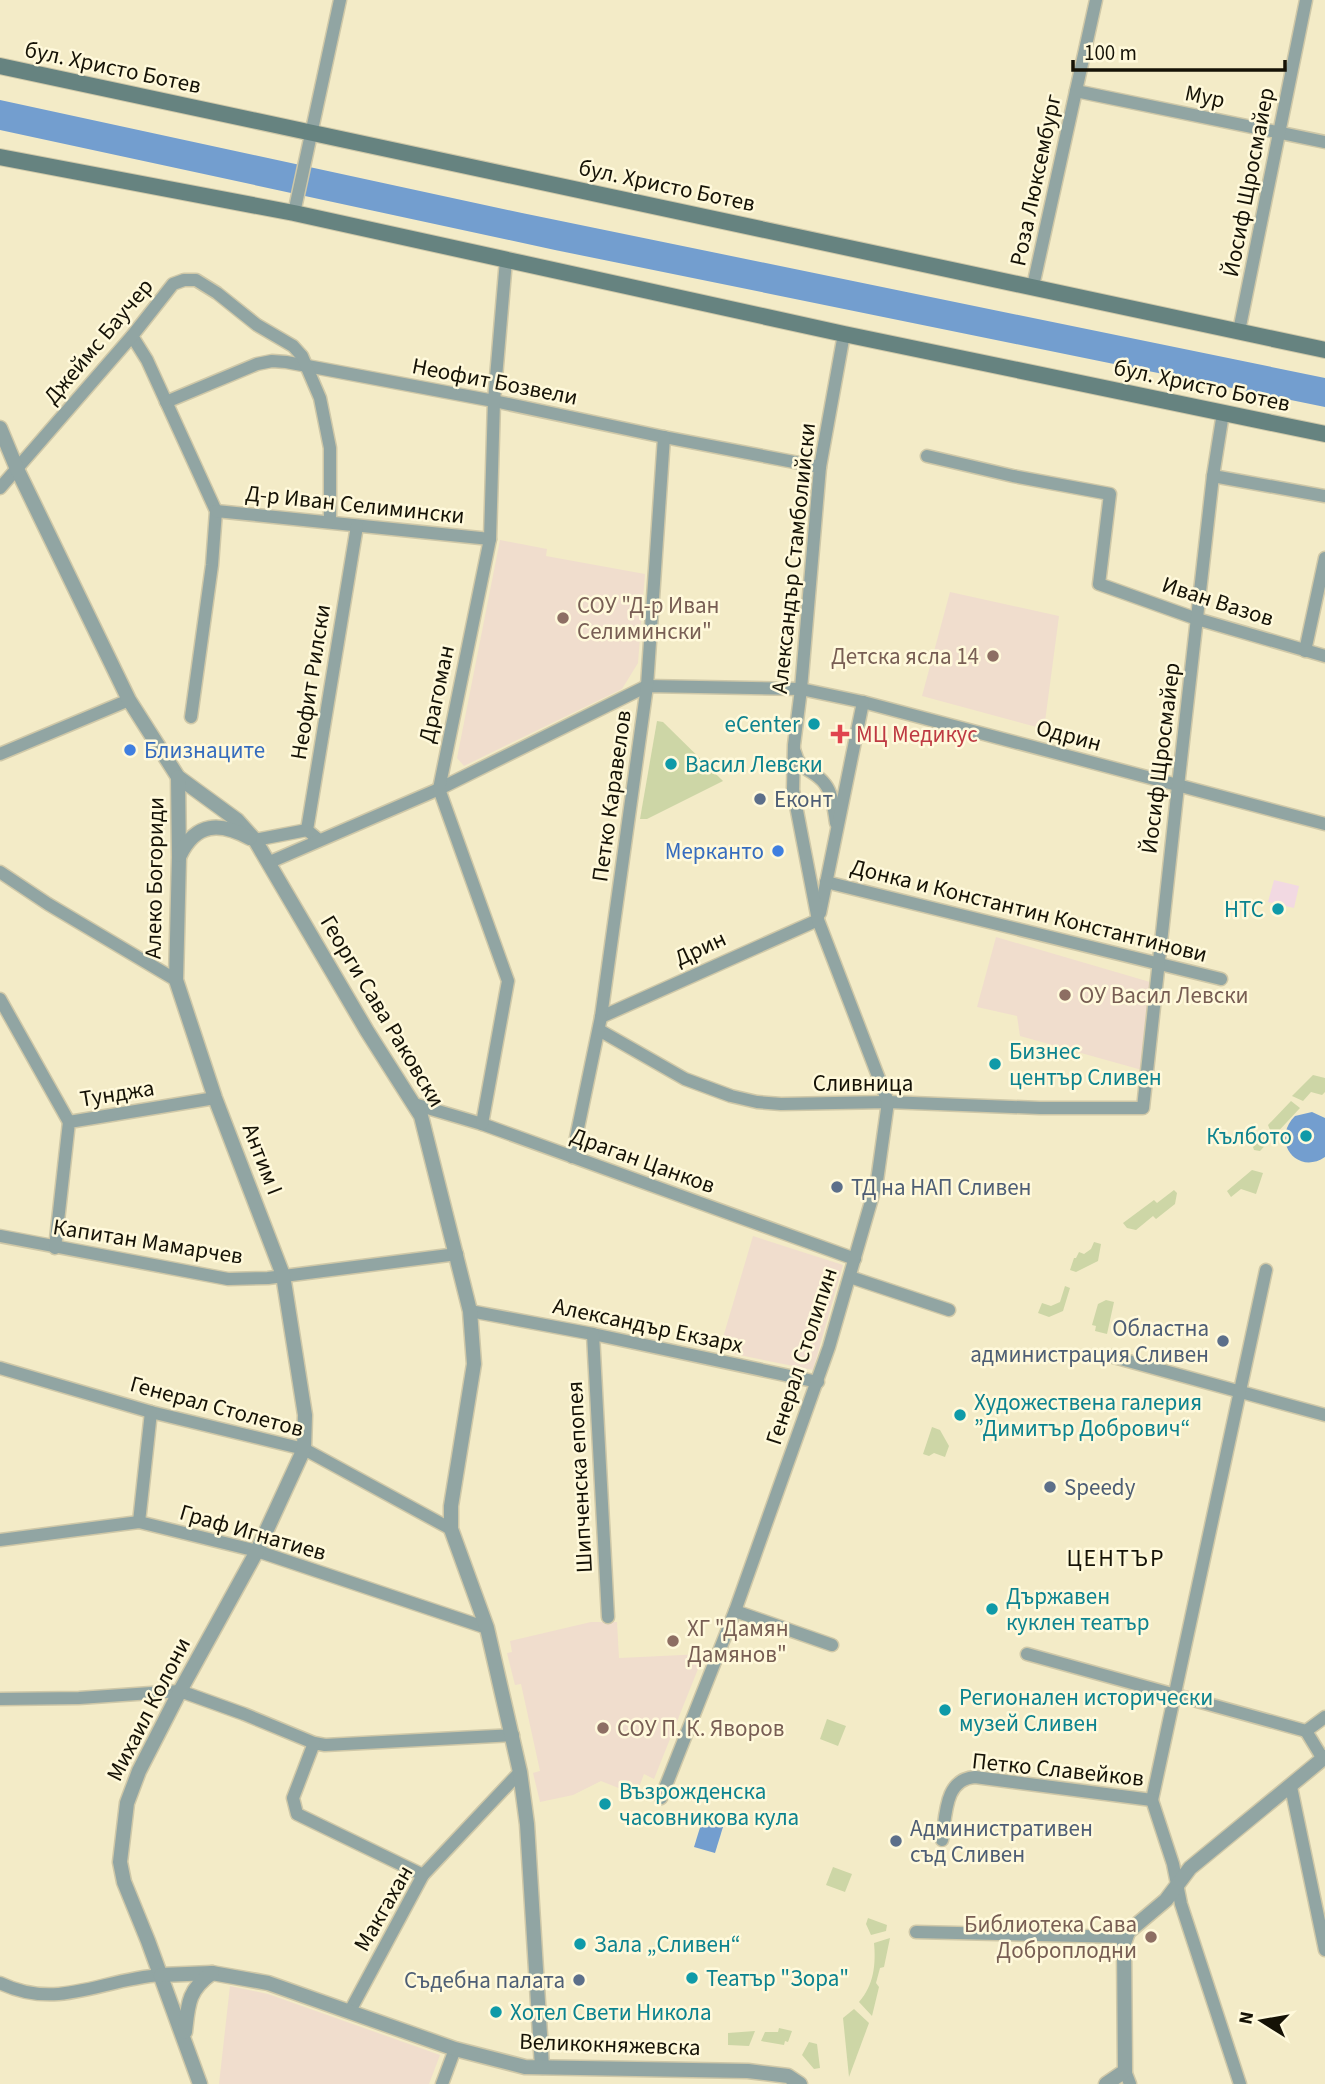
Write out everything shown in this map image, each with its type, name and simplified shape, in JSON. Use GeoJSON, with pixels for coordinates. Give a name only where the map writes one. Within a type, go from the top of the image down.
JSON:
{"type":"FeatureCollection","features":[{"type":"Feature","properties":{"kind":"main road","name":"бул. Христо Ботев"},"geometry":{"type":"LineString","coordinates":[[0,66],[1325,350]]}},
{"type":"Feature","properties":{"kind":"main road","name":"бул. Христо Ботев"},"geometry":{"type":"LineString","coordinates":[[0,157],[294,213],[844,334],[1325,434]]}},
{"type":"Feature","properties":{"kind":"street"},"geometry":{"type":"LineString","coordinates":[[294,213],[340,0]]}},
{"type":"Feature","properties":{"kind":"street","name":"Роза Люксембург"},"geometry":{"type":"LineString","coordinates":[[1033,286],[1096,0]]}},
{"type":"Feature","properties":{"kind":"street","name":"Йосиф Щросмайер"},"geometry":{"type":"LineString","coordinates":[[1239,331],[1306,0]]}},
{"type":"Feature","properties":{"kind":"street","name":"Мур"},"geometry":{"type":"LineString","coordinates":[[1076,91],[1325,142]]}},
{"type":"Feature","properties":{"kind":"street","name":"Драгоман"},"geometry":{"type":"LineString","coordinates":[[439,789],[490,539],[494,401],[506,261]]}},
{"type":"Feature","properties":{"kind":"street","name":"Джеймс Баучер"},"geometry":{"type":"LineString","coordinates":[[0,488],[132,336],[173,284],[184,279],[196,280],[257,325],[293,346],[308,367]]}},
{"type":"Feature","properties":{"kind":"street","name":"Александър Стамболийски"},"geometry":{"type":"LineString","coordinates":[[818,920],[793,790],[794,745],[820,467],[844,334]]}},
{"type":"Feature","properties":{"kind":"street"},"geometry":{"type":"LineString","coordinates":[[132,336],[147,360],[216,511],[212,565],[191,717]]}},
{"type":"Feature","properties":{"kind":"street","name":"Неофит Бозвели"},"geometry":{"type":"LineString","coordinates":[[166,402],[257,364],[285,362],[820,467]]}},
{"type":"Feature","properties":{"kind":"street"},"geometry":{"type":"LineString","coordinates":[[308,367],[320,398],[330,448],[330,522]]}},
{"type":"Feature","properties":{"kind":"street","name":"Йосиф Щросмайер"},"geometry":{"type":"LineString","coordinates":[[1143,1108],[1213,476],[1223,413]]}},
{"type":"Feature","properties":{"kind":"street","name":"Георги Сава Раковски"},"geometry":{"type":"LineString","coordinates":[[0,428],[17,469],[129,700],[178,777],[237,820],[255,840],[425,1126],[470,1311],[474,1364],[451,1506],[450,1528],[487,1628],[520,1772],[527,1824],[542,2067]]}},
{"type":"Feature","properties":{"kind":"street","name":"Петко Каравелов"},"geometry":{"type":"LineString","coordinates":[[572,1157],[600,1023],[647,687],[664,437]]}},
{"type":"Feature","properties":{"kind":"street","name":"Иван Вазов"},"geometry":{"type":"LineString","coordinates":[[927,456],[1110,494],[1099,584],[1197,619],[1325,656]]}},
{"type":"Feature","properties":{"kind":"street"},"geometry":{"type":"LineString","coordinates":[[1213,476],[1325,496]]}},
{"type":"Feature","properties":{"kind":"street","name":"Д-р Иван Селимински"},"geometry":{"type":"LineString","coordinates":[[216,511],[490,539]]}},
{"type":"Feature","properties":{"kind":"street","name":"Неофит Рилски"},"geometry":{"type":"LineString","coordinates":[[307,830],[357,526]]}},
{"type":"Feature","properties":{"kind":"street"},"geometry":{"type":"LineString","coordinates":[[1305,651],[1325,558]]}},
{"type":"Feature","properties":{"kind":"street"},"geometry":{"type":"LineString","coordinates":[[270,862],[439,789],[647,687]]}},
{"type":"Feature","properties":{"kind":"street","name":"Одрин"},"geometry":{"type":"LineString","coordinates":[[647,687],[801,689],[863,702],[1325,824]]}},
{"type":"Feature","properties":{"kind":"street"},"geometry":{"type":"LineString","coordinates":[[0,766],[1,752],[129,700]]}},
{"type":"Feature","properties":{"kind":"street"},"geometry":{"type":"LineString","coordinates":[[818,920],[863,702]]}},
{"type":"Feature","properties":{"kind":"street"},"geometry":{"type":"LineString","coordinates":[[794,745],[799,764],[820,778],[830,791],[837,828]]}},
{"type":"Feature","properties":{"kind":"street","name":"Алеко Богориди"},"geometry":{"type":"LineString","coordinates":[[176,980],[178,777]]}},
{"type":"Feature","properties":{"kind":"street"},"geometry":{"type":"LineString","coordinates":[[439,789],[508,981],[482,1124]]}},
{"type":"Feature","properties":{"kind":"street"},"geometry":{"type":"LineString","coordinates":[[179,857],[191,837],[207,828],[226,828],[255,840],[307,830],[319,840]]}},
{"type":"Feature","properties":{"kind":"street"},"geometry":{"type":"LineString","coordinates":[[0,872],[48,904],[176,980]]}},
{"type":"Feature","properties":{"kind":"street","name":"Донка и Константин Константинови"},"geometry":{"type":"LineString","coordinates":[[826,882],[1221,979]]}},
{"type":"Feature","properties":{"kind":"street","name":"Дрин"},"geometry":{"type":"LineString","coordinates":[[600,1023],[818,920]]}},
{"type":"Feature","properties":{"kind":"street","name":"Генерал Столипин"},"geometry":{"type":"LineString","coordinates":[[661,1798],[735,1611],[818,1381],[877,1181],[888,1102],[818,920]]}},
{"type":"Feature","properties":{"kind":"street","name":"Антим I"},"geometry":{"type":"LineString","coordinates":[[176,980],[215,1098],[283,1275],[305,1415],[304,1448],[257,1551]]}},
{"type":"Feature","properties":{"kind":"street"},"geometry":{"type":"LineString","coordinates":[[0,999],[69,1122]]}},
{"type":"Feature","properties":{"kind":"street","name":"Сливница"},"geometry":{"type":"LineString","coordinates":[[600,1023],[685,1079],[731,1096],[781,1104],[888,1102],[1040,1108],[1143,1108]]}},
{"type":"Feature","properties":{"kind":"street","name":"Тунджа"},"geometry":{"type":"LineString","coordinates":[[55,1248],[69,1122],[215,1098]]}},
{"type":"Feature","properties":{"kind":"street","name":"Драган Цанков"},"geometry":{"type":"LineString","coordinates":[[414,1104],[482,1124],[855,1259]]}},
{"type":"Feature","properties":{"kind":"street","name":"Капитан Мамарчев"},"geometry":{"type":"LineString","coordinates":[[0,1236],[228,1279],[268,1278],[457,1254]]}},
{"type":"Feature","properties":{"kind":"street","name":"Петко Славейков"},"geometry":{"type":"LineString","coordinates":[[942,1840],[950,1793],[956,1782],[965,1777],[1152,1800],[1266,1270]]}},
{"type":"Feature","properties":{"kind":"street"},"geometry":{"type":"LineString","coordinates":[[850,1276],[949,1310]]}},
{"type":"Feature","properties":{"kind":"street","name":"Александър Екзарх"},"geometry":{"type":"LineString","coordinates":[[470,1311],[818,1381]]}},
{"type":"Feature","properties":{"kind":"street","name":"Шипченска епопея"},"geometry":{"type":"LineString","coordinates":[[593,1334],[608,1617]]}},
{"type":"Feature","properties":{"kind":"street"},"geometry":{"type":"LineString","coordinates":[[1110,1356],[1325,1415]]}},
{"type":"Feature","properties":{"kind":"street","name":"Генерал Столетов"},"geometry":{"type":"LineString","coordinates":[[0,1368],[151,1412],[304,1448],[450,1528]]}},
{"type":"Feature","properties":{"kind":"street"},"geometry":{"type":"LineString","coordinates":[[139,1522],[151,1412]]}},
{"type":"Feature","properties":{"kind":"street","name":"Граф Игнатиев"},"geometry":{"type":"LineString","coordinates":[[0,1540],[139,1522],[257,1551],[487,1628]]}},
{"type":"Feature","properties":{"kind":"street","name":"Михаил Колони"},"geometry":{"type":"LineString","coordinates":[[200,2084],[185,2037],[124,1882],[120,1862],[121,1848],[127,1803],[139,1771],[257,1551]]}},
{"type":"Feature","properties":{"kind":"street"},"geometry":{"type":"LineString","coordinates":[[735,1611],[832,1645]]}},
{"type":"Feature","properties":{"kind":"street"},"geometry":{"type":"LineString","coordinates":[[1027,1654],[1306,1731],[1324,1758],[1190,1868],[1166,1900],[1133,1926],[1125,1937],[1127,2077],[1106,2084]]}},
{"type":"Feature","properties":{"kind":"street"},"geometry":{"type":"LineString","coordinates":[[0,1699],[79,1698],[180,1691],[325,1745],[513,1735]]}},
{"type":"Feature","properties":{"kind":"street"},"geometry":{"type":"LineString","coordinates":[[1306,1731],[1325,1717]]}},
{"type":"Feature","properties":{"kind":"street"},"geometry":{"type":"LineString","coordinates":[[314,1743],[293,1798],[297,1814],[423,1875]]}},
{"type":"Feature","properties":{"kind":"street","name":"Макгахан"},"geometry":{"type":"LineString","coordinates":[[350,2011],[423,1875],[520,1772]]}},
{"type":"Feature","properties":{"kind":"street"},"geometry":{"type":"LineString","coordinates":[[1291,1787],[1319,1895],[1325,1950]]}},
{"type":"Feature","properties":{"kind":"street"},"geometry":{"type":"LineString","coordinates":[[1152,1800],[1240,2084]]}},
{"type":"Feature","properties":{"kind":"street"},"geometry":{"type":"LineString","coordinates":[[916,1932],[1125,1937]]}},
{"type":"Feature","properties":{"kind":"street"},"geometry":{"type":"LineString","coordinates":[[185,2037],[191,1996],[197,1983],[212,1973]]}},
{"type":"Feature","properties":{"kind":"street","name":"Великокняжевска"},"geometry":{"type":"LineString","coordinates":[[0,1983],[28,1994],[48,1996],[161,1975],[212,1973],[268,1983],[455,2049],[506,2063],[542,2067],[711,2069],[788,2076],[800,2084]]}},
{"type":"Feature","properties":{"kind":"street"},"geometry":{"type":"LineString","coordinates":[[442,2084],[455,2049]]}},
{"type":"Feature","properties":{"kind":"shaded area","name":"СОУ \"Д-р Иван Селимински\""},"geometry":{"type":"Polygon","coordinates":[[[500,540],[547,549],[546,556],[645,574],[638,663],[622,689],[464,766],[457,758],[500,540]]]}},
{"type":"Feature","properties":{"kind":"shaded area","name":"Детска ясла 14"},"geometry":{"type":"Polygon","coordinates":[[[950,592],[1059,616],[1044,729],[922,696],[950,592]]]}},
{"type":"Feature","properties":{"kind":"shaded area"},"geometry":{"type":"Polygon","coordinates":[[[1274,880],[1299,886],[1294,908],[1268,902],[1274,880]]]}},
{"type":"Feature","properties":{"kind":"shaded area","name":"ОУ Васил Левски"},"geometry":{"type":"Polygon","coordinates":[[[996,937],[1150,982],[1142,1070],[1020,1036],[1017,1016],[977,1007],[996,937]]]}},
{"type":"Feature","properties":{"kind":"shaded area"},"geometry":{"type":"Polygon","coordinates":[[[753,1236],[843,1265],[813,1370],[719,1351],[753,1236]]]}},
{"type":"Feature","properties":{"kind":"shaded area","name":"СОУ П. К. Яворов"},"geometry":{"type":"Polygon","coordinates":[[[591,1622],[617,1622],[619,1658],[704,1654],[654,1779],[644,1774],[636,1795],[601,1781],[573,1795],[540,1802],[533,1773],[540,1771],[521,1684],[515,1685],[507,1653],[512,1652],[510,1641],[591,1622]]]}},
{"type":"Feature","properties":{"kind":"shaded area"},"geometry":{"type":"Polygon","coordinates":[[[230,1986],[268,1994],[440,2055],[429,2084],[219,2084],[230,1986]]]}},
{"type":"Feature","properties":{"kind":"green space"},"geometry":{"type":"Polygon","coordinates":[[[657,721],[663,722],[723,781],[647,819],[640,819],[657,721]]]}},
{"type":"Feature","properties":{"kind":"green space"},"geometry":{"type":"Polygon","coordinates":[[[1313,1075],[1325,1078],[1325,1092],[1322,1095],[1311,1092],[1303,1101],[1292,1096],[1313,1075]]]}},
{"type":"Feature","properties":{"kind":"green space"},"geometry":{"type":"Polygon","coordinates":[[[1291,1101],[1300,1108],[1260,1151],[1254,1150],[1253,1147],[1270,1130],[1268,1125],[1291,1101]]]}},
{"type":"Feature","properties":{"kind":"green space"},"geometry":{"type":"Polygon","coordinates":[[[1252,1170],[1263,1173],[1256,1194],[1241,1189],[1231,1197],[1227,1191],[1252,1170]]]}},
{"type":"Feature","properties":{"kind":"green space"},"geometry":{"type":"Polygon","coordinates":[[[1174,1190],[1177,1193],[1175,1204],[1156,1219],[1153,1216],[1136,1230],[1127,1228],[1123,1223],[1154,1200],[1157,1203],[1174,1190]]]}},
{"type":"Feature","properties":{"kind":"green space"},"geometry":{"type":"Polygon","coordinates":[[[1094,1242],[1101,1244],[1098,1261],[1076,1272],[1070,1270],[1079,1252],[1084,1254],[1091,1249],[1094,1242]]]}},
{"type":"Feature","properties":{"kind":"green space"},"geometry":{"type":"Polygon","coordinates":[[[1065,1286],[1070,1288],[1063,1311],[1049,1317],[1038,1313],[1042,1303],[1051,1306],[1060,1302],[1065,1286]]]}},
{"type":"Feature","properties":{"kind":"green space"},"geometry":{"type":"Polygon","coordinates":[[[1106,1300],[1114,1302],[1107,1334],[1095,1331],[1096,1326],[1092,1325],[1098,1304],[1106,1300]]]}},
{"type":"Feature","properties":{"kind":"green space"},"geometry":{"type":"Polygon","coordinates":[[[932,1427],[940,1430],[949,1446],[945,1457],[934,1453],[929,1456],[923,1454],[932,1427]]]}},
{"type":"Feature","properties":{"kind":"green space"},"geometry":{"type":"Polygon","coordinates":[[[827,1719],[846,1726],[838,1746],[820,1739],[827,1719]]]}},
{"type":"Feature","properties":{"kind":"green space"},"geometry":{"type":"Polygon","coordinates":[[[833,1867],[852,1874],[845,1892],[826,1885],[833,1867]]]}},
{"type":"Feature","properties":{"kind":"green space"},"geometry":{"type":"Polygon","coordinates":[[[868,1918],[887,1925],[886,1931],[871,1935],[866,1924],[868,1918]]]}},
{"type":"Feature","properties":{"kind":"green space"},"geometry":{"type":"Polygon","coordinates":[[[890,1938],[884,1967],[880,1968],[876,1983],[879,1987],[872,2016],[859,2002],[868,1989],[873,1974],[874,1943],[890,1938]]]}},
{"type":"Feature","properties":{"kind":"green space"},"geometry":{"type":"Polygon","coordinates":[[[854,2009],[869,2023],[849,2077],[843,2018],[854,2009]]]}},
{"type":"Feature","properties":{"kind":"green space"},"geometry":{"type":"Polygon","coordinates":[[[779,2028],[792,2031],[784,2045],[761,2041],[765,2032],[778,2032],[779,2028]]]}},
{"type":"Feature","properties":{"kind":"green space"},"geometry":{"type":"Polygon","coordinates":[[[755,2031],[749,2046],[728,2045],[728,2033],[755,2031]]]}},
{"type":"Feature","properties":{"kind":"green space"},"geometry":{"type":"Polygon","coordinates":[[[809,2042],[817,2044],[820,2068],[814,2069],[802,2055],[809,2042]]]}},
{"type":"Feature","properties":{"kind":"water"},"geometry":{"type":"Polygon","coordinates":[[[0,100],[522,213],[1325,378],[1325,407],[555,250],[0,130],[0,100]]]}},
{"type":"Feature","properties":{"kind":"water"},"geometry":{"type":"Polygon","coordinates":[[[1312,1112],[1325,1118],[1325,1157],[1315,1162],[1305,1162],[1290,1153],[1285,1136],[1295,1116],[1312,1112]]]}},
{"type":"Feature","properties":{"kind":"water"},"geometry":{"type":"Polygon","coordinates":[[[702,1821],[723,1827],[715,1853],[694,1847],[702,1821]]]}},
{"type":"Feature","properties":{"kind":"place","name":"СОУ \"Д-р Иван Селимински\""},"geometry":{"type":"Point","coordinates":[563,618]}},
{"type":"Feature","properties":{"kind":"place","name":"Детска ясла 14"},"geometry":{"type":"Point","coordinates":[993,656]}},
{"type":"Feature","properties":{"kind":"place","name":"eCenter"},"geometry":{"type":"Point","coordinates":[814,724]}},
{"type":"Feature","properties":{"kind":"place","name":"МЦ Медикус"},"geometry":{"type":"Point","coordinates":[840,734]}},
{"type":"Feature","properties":{"kind":"place","name":"Близнаците"},"geometry":{"type":"Point","coordinates":[130,750]}},
{"type":"Feature","properties":{"kind":"place","name":"Васил Левски"},"geometry":{"type":"Point","coordinates":[671,764]}},
{"type":"Feature","properties":{"kind":"place","name":"Еконт"},"geometry":{"type":"Point","coordinates":[760,799]}},
{"type":"Feature","properties":{"kind":"place","name":"Мерканто"},"geometry":{"type":"Point","coordinates":[778,851]}},
{"type":"Feature","properties":{"kind":"place","name":"НТС"},"geometry":{"type":"Point","coordinates":[1278,909]}},
{"type":"Feature","properties":{"kind":"place","name":"ОУ Васил Левски"},"geometry":{"type":"Point","coordinates":[1065,995]}},
{"type":"Feature","properties":{"kind":"place","name":"Бизнес център Сливен"},"geometry":{"type":"Point","coordinates":[995,1064]}},
{"type":"Feature","properties":{"kind":"place","name":"Кълбото"},"geometry":{"type":"Point","coordinates":[1306,1136]}},
{"type":"Feature","properties":{"kind":"place","name":"ТД на НАП Сливен"},"geometry":{"type":"Point","coordinates":[837,1187]}},
{"type":"Feature","properties":{"kind":"place","name":"Областна администрация Сливен"},"geometry":{"type":"Point","coordinates":[1223,1341]}},
{"type":"Feature","properties":{"kind":"place","name":"Художествена галерия ”Димитър Добрович“"},"geometry":{"type":"Point","coordinates":[960,1415]}},
{"type":"Feature","properties":{"kind":"place","name":"Speedy"},"geometry":{"type":"Point","coordinates":[1050,1487]}},
{"type":"Feature","properties":{"kind":"place","name":"Държавен куклен театър"},"geometry":{"type":"Point","coordinates":[992,1609]}},
{"type":"Feature","properties":{"kind":"place","name":"ХГ \"Дамян Дамянов\""},"geometry":{"type":"Point","coordinates":[673,1641]}},
{"type":"Feature","properties":{"kind":"place","name":"Регионален исторически музей Сливен"},"geometry":{"type":"Point","coordinates":[945,1710]}},
{"type":"Feature","properties":{"kind":"place","name":"СОУ П. К. Яворов"},"geometry":{"type":"Point","coordinates":[603,1728]}},
{"type":"Feature","properties":{"kind":"place","name":"Възрожденска часовникова кула"},"geometry":{"type":"Point","coordinates":[605,1804]}},
{"type":"Feature","properties":{"kind":"place","name":"Административен съд Сливен"},"geometry":{"type":"Point","coordinates":[896,1841]}},
{"type":"Feature","properties":{"kind":"place","name":"Библиотека Сава Доброплодни"},"geometry":{"type":"Point","coordinates":[1151,1937]}},
{"type":"Feature","properties":{"kind":"place","name":"Зала „Сливен“"},"geometry":{"type":"Point","coordinates":[580,1944]}},
{"type":"Feature","properties":{"kind":"place","name":"Театър \"Зора\""},"geometry":{"type":"Point","coordinates":[692,1978]}},
{"type":"Feature","properties":{"kind":"place","name":"Съдебна палата"},"geometry":{"type":"Point","coordinates":[579,1980]}},
{"type":"Feature","properties":{"kind":"place","name":"Хотел Свети Никола"},"geometry":{"type":"Point","coordinates":[496,2012]}},
{"type":"Feature","properties":{"kind":"district","name":"ЦЕНТЪР"},"geometry":{"type":"Point","coordinates":[1116,1558]}}]}
